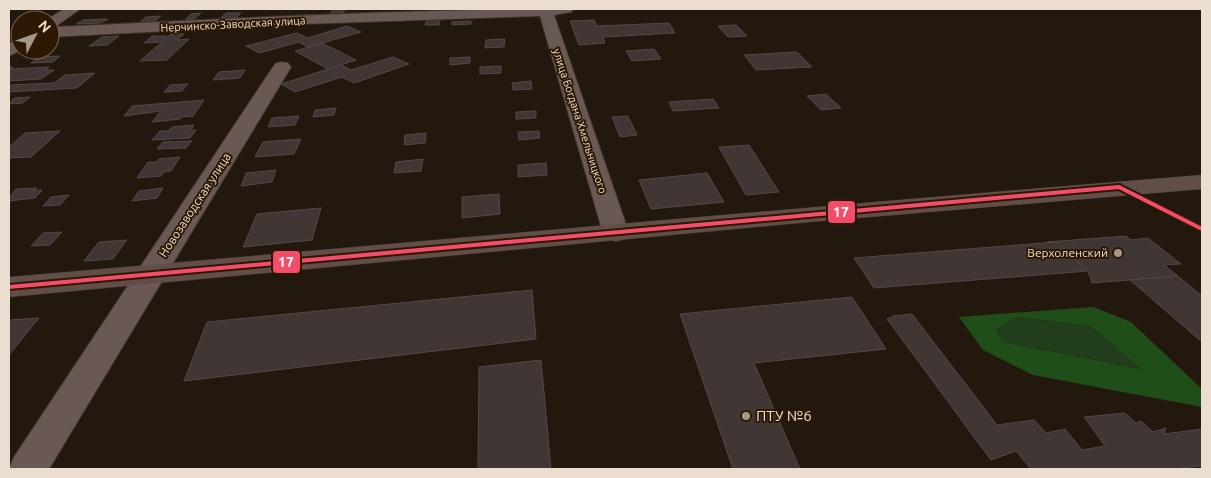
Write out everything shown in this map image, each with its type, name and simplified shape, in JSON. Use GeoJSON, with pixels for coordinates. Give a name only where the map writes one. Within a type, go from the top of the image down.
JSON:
{"type":"FeatureCollection","features":[{"type":"Feature","properties":{"kind":"main road"},"geometry":{"type":"LineString","coordinates":[[9,287],[810,214],[1202,182]]}},
{"type":"Feature","properties":{"kind":"street"},"geometry":{"type":"LineString","coordinates":[[60,18],[74,9]]}},
{"type":"Feature","properties":{"kind":"street","name":"Нерчинско-Заводская улица"},"geometry":{"type":"LineString","coordinates":[[60,31],[308,14],[566,9]]}},
{"type":"Feature","properties":{"kind":"street","name":"улица Богдана Хмельницкого"},"geometry":{"type":"LineString","coordinates":[[545,10],[616,233]]}},
{"type":"Feature","properties":{"kind":"street","name":"Новозаводская улица"},"geometry":{"type":"LineString","coordinates":[[28,469],[282,67]]}},
{"type":"Feature","properties":{"kind":"green space"},"geometry":{"type":"Polygon","coordinates":[[[1093,307],[1131,322],[1202,389],[1202,407],[1033,375],[983,350],[959,317],[1093,307]],[[1017,317],[996,330],[1003,342],[1142,369],[1091,326],[1017,317]]]}},
{"type":"Feature","properties":{"kind":"green space"},"geometry":{"type":"Polygon","coordinates":[[[1017,317],[1091,326],[1143,369],[1003,342],[995,331],[1017,317]]]}},
{"type":"Feature","properties":{"kind":"building"},"geometry":{"type":"Polygon","coordinates":[[[333,9],[346,9],[343,13],[330,14],[333,9]]]}},
{"type":"Feature","properties":{"kind":"building"},"geometry":{"type":"Polygon","coordinates":[[[201,13],[194,19],[185,20],[191,14],[201,13]]]}},
{"type":"Feature","properties":{"kind":"building"},"geometry":{"type":"Polygon","coordinates":[[[226,13],[241,13],[236,18],[221,18],[226,13]]]}},
{"type":"Feature","properties":{"kind":"building"},"geometry":{"type":"Polygon","coordinates":[[[161,16],[155,21],[140,22],[146,17],[161,16]]]}},
{"type":"Feature","properties":{"kind":"building"},"geometry":{"type":"Polygon","coordinates":[[[108,19],[101,23],[76,24],[83,20],[108,19]]]}},
{"type":"Feature","properties":{"kind":"building"},"geometry":{"type":"Polygon","coordinates":[[[427,20],[440,20],[439,25],[425,25],[427,20]]]}},
{"type":"Feature","properties":{"kind":"building"},"geometry":{"type":"Polygon","coordinates":[[[594,20],[597,26],[669,23],[675,33],[603,37],[605,43],[579,45],[570,21],[594,20]]]}},
{"type":"Feature","properties":{"kind":"building"},"geometry":{"type":"Polygon","coordinates":[[[471,21],[471,24],[452,25],[452,22],[471,21]]]}},
{"type":"Feature","properties":{"kind":"building"},"geometry":{"type":"Polygon","coordinates":[[[736,25],[747,36],[728,37],[718,26],[736,25]]]}},
{"type":"Feature","properties":{"kind":"building"},"geometry":{"type":"Polygon","coordinates":[[[347,26],[361,32],[308,47],[299,42],[259,53],[246,46],[297,33],[308,38],[347,26]]]}},
{"type":"Feature","properties":{"kind":"building"},"geometry":{"type":"Polygon","coordinates":[[[171,34],[184,34],[177,40],[189,39],[167,60],[140,61],[171,34]]]}},
{"type":"Feature","properties":{"kind":"building"},"geometry":{"type":"Polygon","coordinates":[[[119,36],[107,45],[89,46],[102,37],[119,36]]]}},
{"type":"Feature","properties":{"kind":"building"},"geometry":{"type":"Polygon","coordinates":[[[152,36],[167,36],[160,42],[144,43],[152,36]]]}},
{"type":"Feature","properties":{"kind":"building"},"geometry":{"type":"Polygon","coordinates":[[[505,39],[504,47],[485,48],[486,40],[505,39]]]}},
{"type":"Feature","properties":{"kind":"building"},"geometry":{"type":"Polygon","coordinates":[[[322,43],[356,60],[328,69],[295,51],[322,43]]]}},
{"type":"Feature","properties":{"kind":"building"},"geometry":{"type":"Polygon","coordinates":[[[654,49],[661,59],[632,61],[626,51],[654,49]]]}},
{"type":"Feature","properties":{"kind":"building"},"geometry":{"type":"Polygon","coordinates":[[[797,52],[812,67],[756,70],[744,55],[797,52]]]}},
{"type":"Feature","properties":{"kind":"building"},"geometry":{"type":"Polygon","coordinates":[[[393,57],[409,64],[354,83],[342,77],[295,92],[281,84],[341,65],[351,70],[393,57]]]}},
{"type":"Feature","properties":{"kind":"building"},"geometry":{"type":"Polygon","coordinates":[[[470,57],[470,63],[450,65],[450,58],[470,57]]]}},
{"type":"Feature","properties":{"kind":"building"},"geometry":{"type":"Polygon","coordinates":[[[35,60],[55,60],[53,62],[31,63],[35,60]]]}},
{"type":"Feature","properties":{"kind":"building"},"geometry":{"type":"Polygon","coordinates":[[[501,66],[501,73],[480,74],[480,67],[501,66]]]}},
{"type":"Feature","properties":{"kind":"building"},"geometry":{"type":"Polygon","coordinates":[[[9,67],[13,67],[10,69],[49,67],[44,70],[54,70],[41,79],[9,81],[9,77],[13,74],[9,74],[9,67]]]}},
{"type":"Feature","properties":{"kind":"building"},"geometry":{"type":"Polygon","coordinates":[[[245,70],[240,78],[213,80],[219,72],[245,70]]]}},
{"type":"Feature","properties":{"kind":"building"},"geometry":{"type":"Polygon","coordinates":[[[95,73],[77,88],[9,92],[9,85],[54,83],[65,75],[95,73]]]}},
{"type":"Feature","properties":{"kind":"building"},"geometry":{"type":"Polygon","coordinates":[[[531,81],[532,89],[513,90],[512,83],[531,81]]]}},
{"type":"Feature","properties":{"kind":"building"},"geometry":{"type":"Polygon","coordinates":[[[188,84],[182,91],[164,92],[170,85],[188,84]]]}},
{"type":"Feature","properties":{"kind":"building"},"geometry":{"type":"Polygon","coordinates":[[[826,94],[841,108],[821,110],[807,96],[826,94]]]}},
{"type":"Feature","properties":{"kind":"building"},"geometry":{"type":"Polygon","coordinates":[[[30,97],[23,103],[9,104],[14,98],[30,97]]]}},
{"type":"Feature","properties":{"kind":"building"},"geometry":{"type":"Polygon","coordinates":[[[713,99],[719,108],[673,111],[669,102],[713,99]]]}},
{"type":"Feature","properties":{"kind":"building"},"geometry":{"type":"Polygon","coordinates":[[[204,100],[193,116],[181,117],[180,119],[152,122],[161,111],[124,116],[132,106],[204,100]]]}},
{"type":"Feature","properties":{"kind":"building"},"geometry":{"type":"Polygon","coordinates":[[[336,108],[334,115],[313,117],[315,110],[336,108]]]}},
{"type":"Feature","properties":{"kind":"building"},"geometry":{"type":"Polygon","coordinates":[[[536,111],[536,118],[516,119],[516,112],[536,111]]]}},
{"type":"Feature","properties":{"kind":"building"},"geometry":{"type":"Polygon","coordinates":[[[299,116],[295,125],[268,127],[272,118],[299,116]]]}},
{"type":"Feature","properties":{"kind":"building"},"geometry":{"type":"Polygon","coordinates":[[[628,116],[637,135],[620,137],[612,117],[628,116]]]}},
{"type":"Feature","properties":{"kind":"building"},"geometry":{"type":"Polygon","coordinates":[[[194,125],[191,130],[196,130],[190,138],[152,140],[160,131],[168,131],[172,127],[194,125]]]}},
{"type":"Feature","properties":{"kind":"building"},"geometry":{"type":"Polygon","coordinates":[[[60,131],[31,157],[9,158],[9,147],[25,133],[60,131]]]}},
{"type":"Feature","properties":{"kind":"building"},"geometry":{"type":"Polygon","coordinates":[[[539,131],[540,138],[519,140],[518,132],[539,131]]]}},
{"type":"Feature","properties":{"kind":"building"},"geometry":{"type":"Polygon","coordinates":[[[426,133],[425,143],[404,145],[405,135],[426,133]]]}},
{"type":"Feature","properties":{"kind":"building"},"geometry":{"type":"Polygon","coordinates":[[[301,139],[294,154],[255,157],[263,142],[301,139]]]}},
{"type":"Feature","properties":{"kind":"building"},"geometry":{"type":"Polygon","coordinates":[[[192,141],[186,148],[157,149],[163,142],[192,141]]]}},
{"type":"Feature","properties":{"kind":"building"},"geometry":{"type":"Polygon","coordinates":[[[749,145],[779,192],[746,195],[719,147],[749,145]]]}},
{"type":"Feature","properties":{"kind":"building"},"geometry":{"type":"Polygon","coordinates":[[[180,157],[171,171],[164,172],[161,176],[137,178],[148,162],[180,157]]]}},
{"type":"Feature","properties":{"kind":"building"},"geometry":{"type":"Polygon","coordinates":[[[423,159],[421,171],[394,173],[396,162],[423,159]]]}},
{"type":"Feature","properties":{"kind":"building"},"geometry":{"type":"Polygon","coordinates":[[[546,163],[547,175],[518,177],[518,165],[546,163]]]}},
{"type":"Feature","properties":{"kind":"building"},"geometry":{"type":"Polygon","coordinates":[[[276,170],[272,182],[241,186],[246,173],[276,170]]]}},
{"type":"Feature","properties":{"kind":"building"},"geometry":{"type":"Polygon","coordinates":[[[707,173],[724,202],[651,209],[639,180],[707,173]]]}},
{"type":"Feature","properties":{"kind":"building"},"geometry":{"type":"Polygon","coordinates":[[[37,188],[33,191],[42,190],[35,198],[9,201],[9,198],[16,189],[37,188]]]}},
{"type":"Feature","properties":{"kind":"building"},"geometry":{"type":"Polygon","coordinates":[[[163,188],[157,198],[132,201],[139,191],[163,188]]]}},
{"type":"Feature","properties":{"kind":"building"},"geometry":{"type":"Polygon","coordinates":[[[499,194],[500,214],[462,218],[462,197],[499,194]]]}},
{"type":"Feature","properties":{"kind":"building"},"geometry":{"type":"Polygon","coordinates":[[[69,195],[60,205],[43,206],[51,197],[69,195]]]}},
{"type":"Feature","properties":{"kind":"building"},"geometry":{"type":"Polygon","coordinates":[[[321,208],[312,240],[243,247],[257,214],[321,208]]]}},
{"type":"Feature","properties":{"kind":"building"},"geometry":{"type":"Polygon","coordinates":[[[62,232],[50,245],[31,246],[43,233],[62,232]]]}},
{"type":"Feature","properties":{"kind":"building","name":"Верхоленский"},"geometry":{"type":"Polygon","coordinates":[[[1126,236],[1131,240],[1148,238],[1181,264],[1164,265],[1178,276],[1092,283],[1088,271],[1056,242],[1047,242],[1126,236]]]}},
{"type":"Feature","properties":{"kind":"building"},"geometry":{"type":"Polygon","coordinates":[[[127,240],[113,259],[84,261],[99,242],[127,240]]]}},
{"type":"Feature","properties":{"kind":"building"},"geometry":{"type":"Polygon","coordinates":[[[1056,242],[1088,271],[874,288],[854,258],[1056,242]]]}},
{"type":"Feature","properties":{"kind":"building"},"geometry":{"type":"Polygon","coordinates":[[[1178,276],[1202,296],[1202,342],[1130,280],[1178,276]]]}},
{"type":"Feature","properties":{"kind":"building"},"geometry":{"type":"Polygon","coordinates":[[[532,290],[536,339],[184,381],[207,322],[532,290]]]}},
{"type":"Feature","properties":{"kind":"building","name":"ПТУ №6"},"geometry":{"type":"Polygon","coordinates":[[[852,297],[886,349],[754,363],[800,469],[733,469],[680,314],[852,297]]]}},
{"type":"Feature","properties":{"kind":"building"},"geometry":{"type":"Polygon","coordinates":[[[912,314],[997,425],[1034,420],[1046,433],[1065,429],[1082,450],[1105,446],[1084,417],[1125,413],[1136,423],[1141,421],[1153,432],[1166,428],[1164,434],[1202,429],[1202,466],[1172,469],[1031,469],[1016,451],[991,460],[887,319],[893,316],[912,314]]]}},
{"type":"Feature","properties":{"kind":"building"},"geometry":{"type":"Polygon","coordinates":[[[39,318],[9,355],[9,320],[39,318]]]}},
{"type":"Feature","properties":{"kind":"building"},"geometry":{"type":"Polygon","coordinates":[[[541,360],[551,469],[478,469],[479,367],[541,360]]]}},
{"type":"Feature","properties":{"kind":"transit line","name":"17"},"geometry":{"type":"LineString","coordinates":[[1119,187],[1202,229]]}},
{"type":"Feature","properties":{"kind":"transit line","name":"17"},"geometry":{"type":"LineString","coordinates":[[9,287],[1119,187]]}},
{"type":"Feature","properties":{"kind":"place","name":"Верхоленский"},"geometry":{"type":"Point","coordinates":[1118,253]}},
{"type":"Feature","properties":{"kind":"place","name":"ПТУ №6"},"geometry":{"type":"Point","coordinates":[746,416]}}]}
